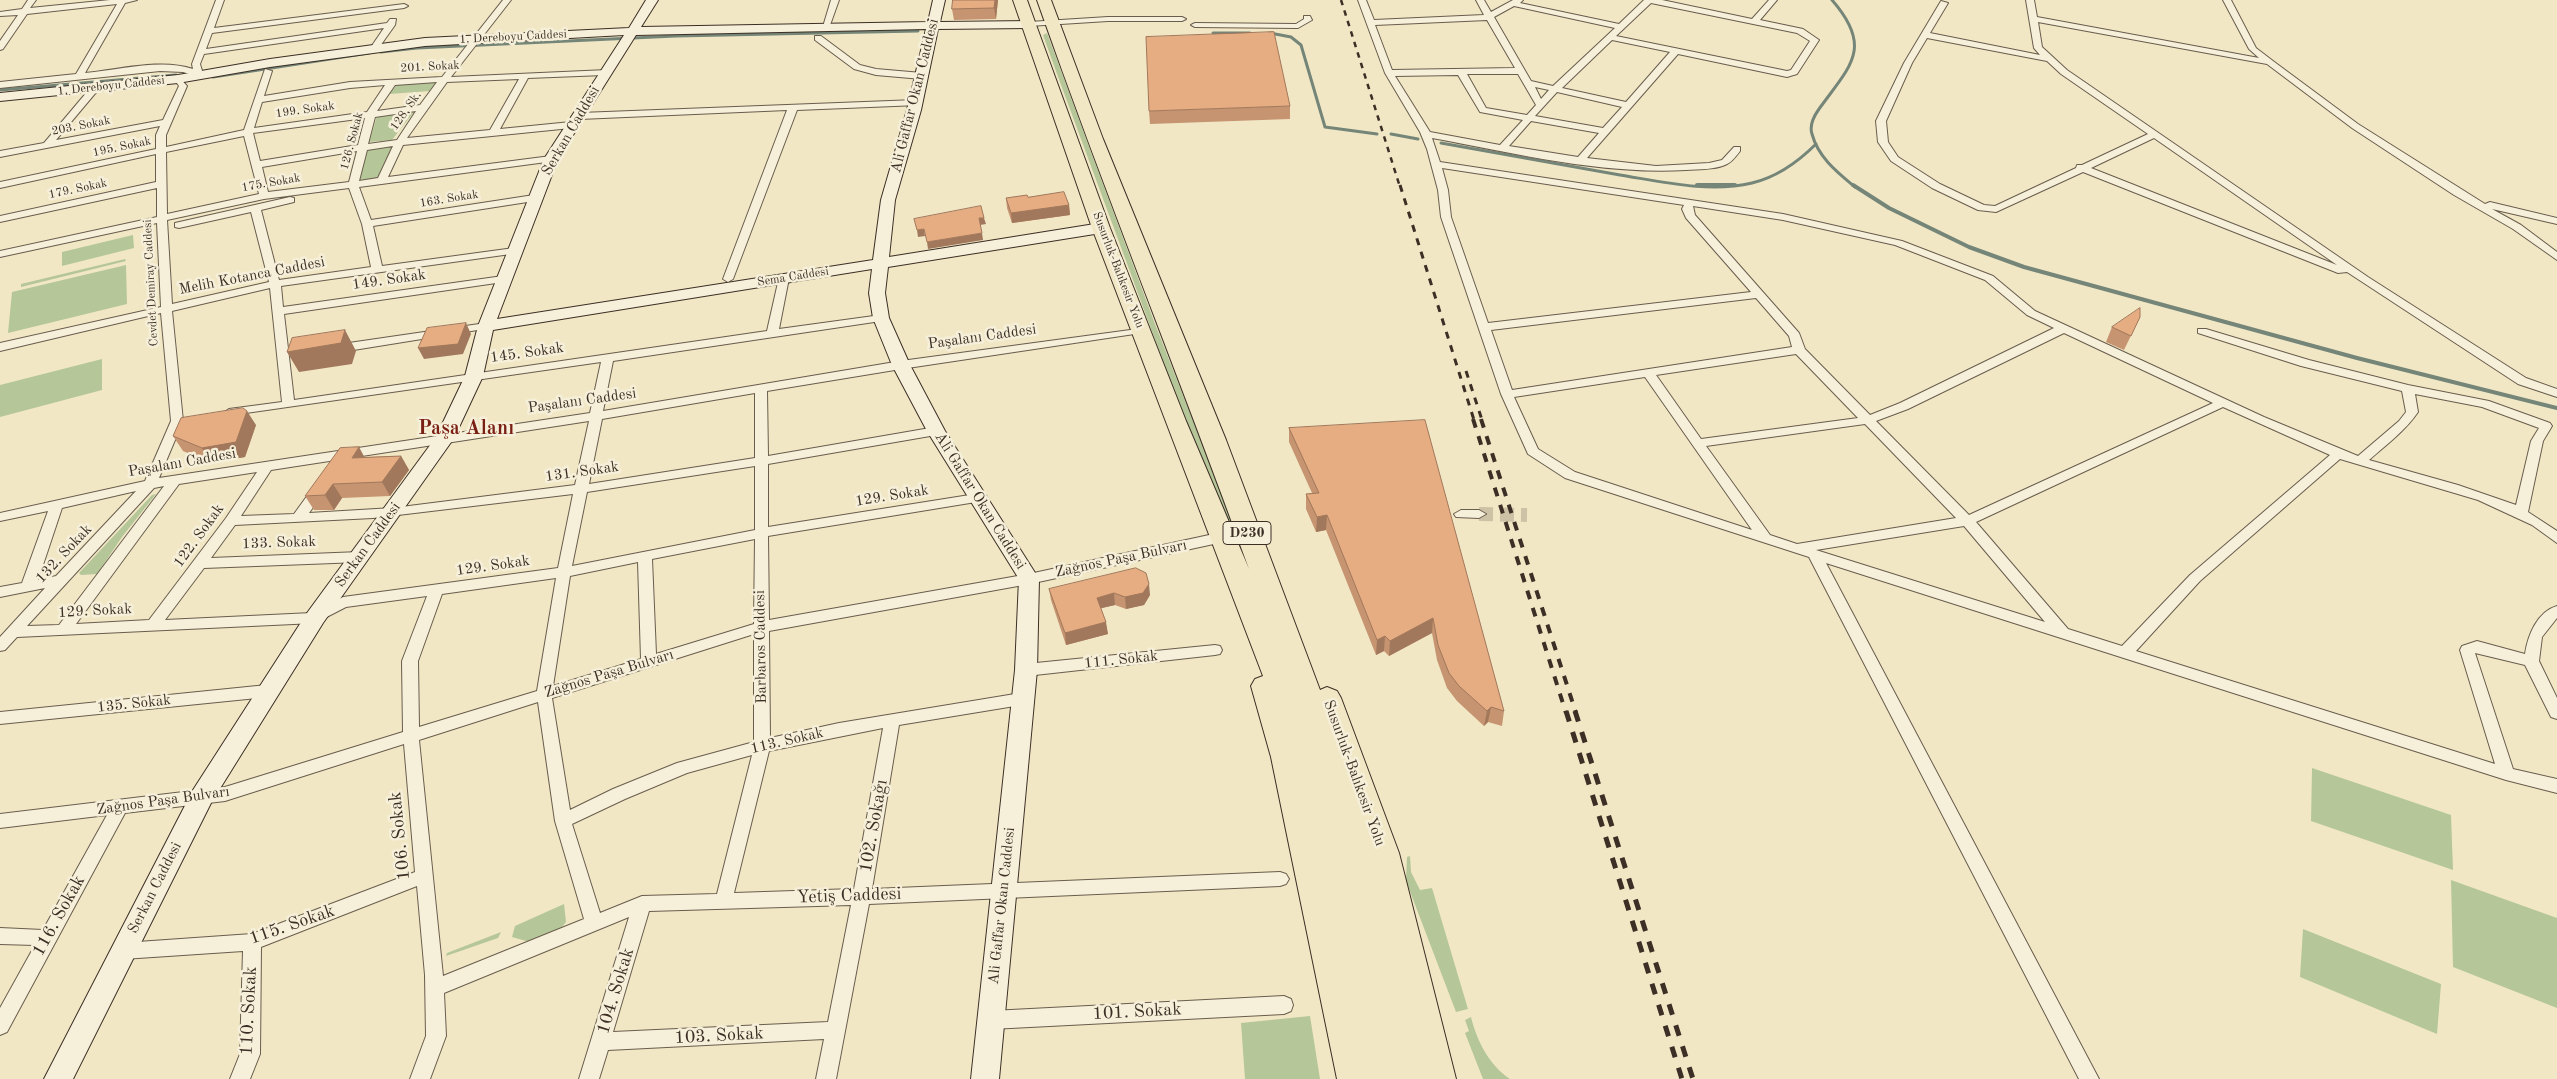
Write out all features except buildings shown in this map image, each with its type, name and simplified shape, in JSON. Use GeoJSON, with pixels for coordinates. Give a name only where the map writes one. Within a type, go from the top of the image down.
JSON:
{"type":"FeatureCollection","features":[{"type":"Feature","properties":{"kind":"highway","name":"Susurluk-Balıkesir Yolu"},"geometry":{"type":"LineString","coordinates":[[1020,0],[1044,19],[1094,139],[1229,481],[1321,730],[1351,819],[1410,1079]]}},
{"type":"Feature","properties":{"kind":"highway","name":"Susurluk-Balıkesir Yolu"},"geometry":{"type":"LineString","coordinates":[[1044,19],[1101,228],[1174,421],[1223,537],[1301,738],[1332,831],[1382,1079]]}},
{"type":"Feature","properties":{"kind":"highway","name":"Susurluk-Balıkesir Yolu"},"geometry":{"type":"LineString","coordinates":[[1229,481],[1248,514],[1312,658],[1342,736],[1382,853],[1438,1079]]}},
{"type":"Feature","properties":{"kind":"highway","name":"Susurluk-Balıkesir Yolu"},"geometry":{"type":"LineString","coordinates":[[1223,537],[1286,757],[1355,1079]]}},
{"type":"Feature","properties":{"kind":"main road","name":"Serkan Caddesi"},"geometry":{"type":"LineString","coordinates":[[58,1079],[202,797],[267,691],[316,618],[445,438],[474,376],[486,326],[534,198],[551,159],[576,121],[604,72],[652,0]]}},
{"type":"Feature","properties":{"kind":"main road","name":"Ali Gaffar Okan Caddesi"},"geometry":{"type":"LineString","coordinates":[[939,0],[916,103],[888,200],[877,293],[881,318],[901,365],[936,431],[976,498],[1029,579],[1026,670],[1021,699],[985,1079]]}},
{"type":"Feature","properties":{"kind":"main road","name":"1. Dereboyu Caddesi"},"geometry":{"type":"LineString","coordinates":[[0,98],[178,79],[199,74],[375,47],[475,44],[632,31],[822,33],[1044,19]]}},
{"type":"Feature","properties":{"kind":"main road","name":"Sema Caddesi"},"geometry":{"type":"LineString","coordinates":[[486,326],[1101,228]]}},
{"type":"Feature","properties":{"kind":"street"},"geometry":{"type":"LineString","coordinates":[[0,7],[31,2],[64,0]]}},
{"type":"Feature","properties":{"kind":"street"},"geometry":{"type":"LineString","coordinates":[[0,14],[133,0]]}},
{"type":"Feature","properties":{"kind":"street"},"geometry":{"type":"LineString","coordinates":[[199,74],[196,64],[220,0]]}},
{"type":"Feature","properties":{"kind":"street","name":"128. Sk."},"geometry":{"type":"LineString","coordinates":[[382,180],[400,142],[424,107],[475,44],[507,0]]}},
{"type":"Feature","properties":{"kind":"street"},"geometry":{"type":"LineString","coordinates":[[835,0],[822,33],[857,68],[876,72],[922,76]]}},
{"type":"Feature","properties":{"kind":"street"},"geometry":{"type":"LineString","coordinates":[[1362,0],[1389,74],[1426,134],[1444,190],[1446,217],[1507,394],[1533,451],[1562,470],[1644,500],[2506,774],[2557,786]]}},
{"type":"Feature","properties":{"kind":"street"},"geometry":{"type":"LineString","coordinates":[[1480,0],[1540,104]]}},
{"type":"Feature","properties":{"kind":"street"},"geometry":{"type":"LineString","coordinates":[[1502,148],[1540,104],[1555,89],[1649,0],[1800,31],[1815,40],[1794,72],[1778,74],[1610,37]]}},
{"type":"Feature","properties":{"kind":"street"},"geometry":{"type":"LineString","coordinates":[[1754,22],[1773,0]]}},
{"type":"Feature","properties":{"kind":"street"},"geometry":{"type":"LineString","coordinates":[[2030,0],[2038,48],[2064,72],[2364,279],[2522,381],[2557,393]]}},
{"type":"Feature","properties":{"kind":"street"},"geometry":{"type":"LineString","coordinates":[[2227,0],[2253,49],[2270,63],[2355,126],[2458,193],[2517,227],[2557,257]]}},
{"type":"Feature","properties":{"kind":"street"},"geometry":{"type":"LineString","coordinates":[[79,77],[122,1]]}},
{"type":"Feature","properties":{"kind":"street"},"geometry":{"type":"LineString","coordinates":[[0,47],[31,2]]}},
{"type":"Feature","properties":{"kind":"street"},"geometry":{"type":"LineString","coordinates":[[1370,23],[1489,17],[1516,2],[1621,27]]}},
{"type":"Feature","properties":{"kind":"street"},"geometry":{"type":"LineString","coordinates":[[207,31],[406,3]]}},
{"type":"Feature","properties":{"kind":"street"},"geometry":{"type":"LineString","coordinates":[[375,47],[406,3]]}},
{"type":"Feature","properties":{"kind":"street"},"geometry":{"type":"LineString","coordinates":[[1944,4],[1908,64],[1881,121],[1883,142],[1894,159],[1936,186],[1982,208],[1996,209],[2080,167],[2154,134]]}},
{"type":"Feature","properties":{"kind":"street"},"geometry":{"type":"LineString","coordinates":[[1044,19],[1181,22],[1307,18],[1308,20],[1298,26],[1193,22]]}},
{"type":"Feature","properties":{"kind":"street"},"geometry":{"type":"LineString","coordinates":[[2034,19],[2270,63]]}},
{"type":"Feature","properties":{"kind":"street"},"geometry":{"type":"LineString","coordinates":[[200,52],[391,25]]}},
{"type":"Feature","properties":{"kind":"street"},"geometry":{"type":"LineString","coordinates":[[1926,35],[2050,59]]}},
{"type":"Feature","properties":{"kind":"street"},"geometry":{"type":"LineString","coordinates":[[1581,159],[1676,52]]}},
{"type":"Feature","properties":{"kind":"street"},"geometry":{"type":"LineString","coordinates":[[0,85],[160,68],[184,69],[199,74]]}},
{"type":"Feature","properties":{"kind":"street"},"geometry":{"type":"LineString","coordinates":[[264,196],[248,132],[268,71]]}},
{"type":"Feature","properties":{"kind":"street"},"geometry":{"type":"LineString","coordinates":[[1389,74],[1522,71]]}},
{"type":"Feature","properties":{"kind":"street","name":"201. Sokak"},"geometry":{"type":"LineString","coordinates":[[259,100],[350,85],[604,72]]}},
{"type":"Feature","properties":{"kind":"street"},"geometry":{"type":"LineString","coordinates":[[1461,72],[1484,110],[1605,131]]}},
{"type":"Feature","properties":{"kind":"street"},"geometry":{"type":"LineString","coordinates":[[494,132],[525,75]]}},
{"type":"Feature","properties":{"kind":"street","name":"Cevdet Demiray Caddesi"},"geometry":{"type":"LineString","coordinates":[[150,484],[182,421],[166,308],[161,224],[161,135],[183,86],[178,79]]}},
{"type":"Feature","properties":{"kind":"street","name":"126. Sokak"},"geometry":{"type":"LineString","coordinates":[[377,270],[367,224],[353,184],[364,147],[371,113],[392,82]]}},
{"type":"Feature","properties":{"kind":"street"},"geometry":{"type":"LineString","coordinates":[[1529,83],[1627,105]]}},
{"type":"Feature","properties":{"kind":"street"},"geometry":{"type":"LineString","coordinates":[[47,145],[95,88]]}},
{"type":"Feature","properties":{"kind":"street"},"geometry":{"type":"LineString","coordinates":[[256,165],[400,142],[576,121],[793,107],[916,103]]}},
{"type":"Feature","properties":{"kind":"street","name":"199. Sokak"},"geometry":{"type":"LineString","coordinates":[[248,132],[371,113],[424,107]]}},
{"type":"Feature","properties":{"kind":"street"},"geometry":{"type":"LineString","coordinates":[[728,279],[793,107]]}},
{"type":"Feature","properties":{"kind":"street","name":"203. Sokak"},"geometry":{"type":"LineString","coordinates":[[0,154],[167,122]]}},
{"type":"Feature","properties":{"kind":"street","name":"195. Sokak"},"geometry":{"type":"LineString","coordinates":[[0,185],[248,132]]}},
{"type":"Feature","properties":{"kind":"street"},"geometry":{"type":"LineString","coordinates":[[1426,134],[1502,148],[1639,168],[1709,166],[1725,162],[1737,149]]}},
{"type":"Feature","properties":{"kind":"street","name":"175. Sokak"},"geometry":{"type":"LineString","coordinates":[[0,254],[161,224],[264,196],[551,159]]}},
{"type":"Feature","properties":{"kind":"street"},"geometry":{"type":"LineString","coordinates":[[1437,164],[1783,218],[1898,243],[1989,278],[2031,313],[2338,454],[2498,502],[2542,523],[2557,538]]}},
{"type":"Feature","properties":{"kind":"street"},"geometry":{"type":"LineString","coordinates":[[2080,167],[2364,279]]}},
{"type":"Feature","properties":{"kind":"street","name":"179. Sokak"},"geometry":{"type":"LineString","coordinates":[[0,219],[161,184]]}},
{"type":"Feature","properties":{"kind":"street"},"geometry":{"type":"LineString","coordinates":[[161,224],[255,208],[328,192],[353,184]]}},
{"type":"Feature","properties":{"kind":"street"},"geometry":{"type":"LineString","coordinates":[[2458,193],[2496,208],[2557,221]]}},
{"type":"Feature","properties":{"kind":"street","name":"163. Sokak"},"geometry":{"type":"LineString","coordinates":[[367,224],[534,198]]}},
{"type":"Feature","properties":{"kind":"street"},"geometry":{"type":"LineString","coordinates":[[1690,203],[1688,209],[1690,216],[1796,335],[1799,350],[1967,521],[2063,634]]}},
{"type":"Feature","properties":{"kind":"street"},"geometry":{"type":"LineString","coordinates":[[255,208],[275,284],[279,311],[290,356],[288,404]]}},
{"type":"Feature","properties":{"kind":"street"},"geometry":{"type":"LineString","coordinates":[[2517,227],[2525,220],[2536,218]]}},
{"type":"Feature","properties":{"kind":"street","name":"Melih Kotanca Caddesi"},"geometry":{"type":"LineString","coordinates":[[0,347],[275,284],[514,251]]}},
{"type":"Feature","properties":{"kind":"street"},"geometry":{"type":"LineString","coordinates":[[772,334],[784,278]]}},
{"type":"Feature","properties":{"kind":"street","name":"149. Sokak"},"geometry":{"type":"LineString","coordinates":[[279,311],[503,279]]}},
{"type":"Feature","properties":{"kind":"street"},"geometry":{"type":"LineString","coordinates":[[1484,327],[1758,294]]}},
{"type":"Feature","properties":{"kind":"street","name":"145. Sokak"},"geometry":{"type":"LineString","coordinates":[[214,416],[474,376],[881,318]]}},
{"type":"Feature","properties":{"kind":"street"},"geometry":{"type":"LineString","coordinates":[[323,350],[486,326]]}},
{"type":"Feature","properties":{"kind":"street"},"geometry":{"type":"LineString","coordinates":[[1700,444],[1868,420],[1904,406],[2064,328]]}},
{"type":"Feature","properties":{"kind":"street","name":"Paşalanı Caddesi"},"geometry":{"type":"LineString","coordinates":[[0,516],[150,484],[761,389],[901,365],[1141,330]]}},
{"type":"Feature","properties":{"kind":"street"},"geometry":{"type":"LineString","coordinates":[[2202,331],[2305,363],[2408,389],[2485,404],[2546,426],[2537,441],[2521,514]]}},
{"type":"Feature","properties":{"kind":"street"},"geometry":{"type":"LineString","coordinates":[[1507,394],[1799,350]]}},
{"type":"Feature","properties":{"kind":"street"},"geometry":{"type":"LineString","coordinates":[[594,924],[564,821],[544,694],[564,572],[608,358]]}},
{"type":"Feature","properties":{"kind":"street"},"geometry":{"type":"LineString","coordinates":[[1649,374],[1765,538]]}},
{"type":"Feature","properties":{"kind":"street","name":"Barbaros Caddesi"},"geometry":{"type":"LineString","coordinates":[[724,900],[762,746],[761,389]]}},
{"type":"Feature","properties":{"kind":"street"},"geometry":{"type":"LineString","coordinates":[[2360,461],[2403,424],[2412,412],[2408,389]]}},
{"type":"Feature","properties":{"kind":"street"},"geometry":{"type":"LineString","coordinates":[[1795,548],[1967,521],[2225,402]]}},
{"type":"Feature","properties":{"kind":"street","name":"131. Sokak"},"geometry":{"type":"LineString","coordinates":[[231,521],[392,512],[581,489],[760,462],[936,431]]}},
{"type":"Feature","properties":{"kind":"street"},"geometry":{"type":"LineString","coordinates":[[299,518],[346,453]]}},
{"type":"Feature","properties":{"kind":"street"},"geometry":{"type":"LineString","coordinates":[[2126,652],[2195,578],[2338,454]]}},
{"type":"Feature","properties":{"kind":"street","name":"122. Sokak"},"geometry":{"type":"LineString","coordinates":[[154,624],[231,521],[268,465]]}},
{"type":"Feature","properties":{"kind":"street"},"geometry":{"type":"LineString","coordinates":[[64,629],[175,480]]}},
{"type":"Feature","properties":{"kind":"street","name":"132. Sokak"},"geometry":{"type":"LineString","coordinates":[[0,646],[150,484]]}},
{"type":"Feature","properties":{"kind":"street","name":"129. Sokak"},"geometry":{"type":"LineString","coordinates":[[13,632],[316,618],[343,602],[564,572],[760,534],[976,498]]}},
{"type":"Feature","properties":{"kind":"street"},"geometry":{"type":"LineString","coordinates":[[28,587],[58,503]]}},
{"type":"Feature","properties":{"kind":"street"},"geometry":{"type":"LineString","coordinates":[[1461,514],[1479,514]]}},
{"type":"Feature","properties":{"kind":"street","name":"Zağnos Paşa Bulvarı"},"geometry":{"type":"LineString","coordinates":[[0,821],[225,794],[761,627],[1029,579],[1223,537]]}},
{"type":"Feature","properties":{"kind":"street"},"geometry":{"type":"LineString","coordinates":[[1815,555],[2089,1079]]}},
{"type":"Feature","properties":{"kind":"street","name":"133. Sokak"},"geometry":{"type":"LineString","coordinates":[[200,562],[360,557]]}},
{"type":"Feature","properties":{"kind":"street"},"geometry":{"type":"LineString","coordinates":[[645,557],[649,662]]}},
{"type":"Feature","properties":{"kind":"street"},"geometry":{"type":"LineString","coordinates":[[0,592],[63,580]]}},
{"type":"Feature","properties":{"kind":"street","name":"106. Sokak"},"geometry":{"type":"LineString","coordinates":[[420,1079],[436,1036],[434,988],[410,736],[410,661],[436,590]]}},
{"type":"Feature","properties":{"kind":"street"},"geometry":{"type":"LineString","coordinates":[[2557,612],[2553,613],[2535,636],[2531,661],[2552,694],[2557,714]]}},
{"type":"Feature","properties":{"kind":"street"},"geometry":{"type":"LineString","coordinates":[[2506,774],[2467,650],[2477,646],[2531,661]]}},
{"type":"Feature","properties":{"kind":"street","name":"111. Sokak"},"geometry":{"type":"LineString","coordinates":[[1026,670],[1215,650]]}},
{"type":"Feature","properties":{"kind":"street","name":"135. Sokak"},"geometry":{"type":"LineString","coordinates":[[0,718],[267,691]]}},
{"type":"Feature","properties":{"kind":"street","name":"113. Sokak"},"geometry":{"type":"LineString","coordinates":[[564,821],[619,794],[683,768],[762,746],[839,729],[1021,699]]}},
{"type":"Feature","properties":{"kind":"street","name":"102. Sokağı"},"geometry":{"type":"LineString","coordinates":[[826,1079],[862,895],[892,720]]}},
{"type":"Feature","properties":{"kind":"street","name":"116. Sokak"},"geometry":{"type":"LineString","coordinates":[[0,1026],[120,807]]}},
{"type":"Feature","properties":{"kind":"street","name":"115. Sokak"},"geometry":{"type":"LineString","coordinates":[[124,951],[252,942],[424,876]]}},
{"type":"Feature","properties":{"kind":"street","name":"Yetiş Caddesi"},"geometry":{"type":"LineString","coordinates":[[434,988],[642,904],[862,895],[1004,892],[1280,879]]}},
{"type":"Feature","properties":{"kind":"street","name":"104. Sokak"},"geometry":{"type":"LineString","coordinates":[[589,1079],[642,904]]}},
{"type":"Feature","properties":{"kind":"street"},"geometry":{"type":"LineString","coordinates":[[0,936],[47,938]]}},
{"type":"Feature","properties":{"kind":"street","name":"110. Sokak"},"geometry":{"type":"LineString","coordinates":[[240,1079],[250,1054],[252,942]]}},
{"type":"Feature","properties":{"kind":"street","name":"101. Sokak"},"geometry":{"type":"LineString","coordinates":[[991,1020],[1284,1005]]}},
{"type":"Feature","properties":{"kind":"street","name":"103. Sokak"},"geometry":{"type":"LineString","coordinates":[[601,1041],[837,1030]]}},
{"type":"Feature","properties":{"kind":"green space"},"geometry":{"type":"Polygon","coordinates":[[[1047,33],[1155,324],[1234,525],[1257,593],[1188,429],[1043,35],[1047,33]]]}},
{"type":"Feature","properties":{"kind":"green space"},"geometry":{"type":"Polygon","coordinates":[[[438,81],[430,91],[389,94],[398,83],[438,81]]]}},
{"type":"Feature","properties":{"kind":"green space"},"geometry":{"type":"Polygon","coordinates":[[[414,112],[392,140],[369,142],[377,116],[414,112]]]}},
{"type":"Feature","properties":{"kind":"green space"},"geometry":{"type":"Polygon","coordinates":[[[394,145],[379,178],[359,180],[368,149],[394,145]]]}},
{"type":"Feature","properties":{"kind":"green space"},"geometry":{"type":"Polygon","coordinates":[[[133,235],[134,248],[62,266],[62,252],[133,235]]]}},
{"type":"Feature","properties":{"kind":"green space"},"geometry":{"type":"Polygon","coordinates":[[[125,259],[126,261],[21,287],[21,284],[125,259]]]}},
{"type":"Feature","properties":{"kind":"green space"},"geometry":{"type":"Polygon","coordinates":[[[126,265],[127,304],[8,333],[12,292],[126,265]]]}},
{"type":"Feature","properties":{"kind":"green space"},"geometry":{"type":"Polygon","coordinates":[[[102,359],[102,390],[0,417],[0,385],[102,359]]]}},
{"type":"Feature","properties":{"kind":"green space"},"geometry":{"type":"Polygon","coordinates":[[[156,494],[122,537],[97,574],[81,575],[79,573],[152,495],[156,494]]]}},
{"type":"Feature","properties":{"kind":"green space"},"geometry":{"type":"Polygon","coordinates":[[[2312,768],[2451,815],[2453,870],[2311,821],[2312,768]]]}},
{"type":"Feature","properties":{"kind":"green space"},"geometry":{"type":"Polygon","coordinates":[[[1410,856],[1411,872],[1420,890],[1432,888],[1468,1009],[1456,1012],[1406,881],[1407,857],[1410,856]]]}},
{"type":"Feature","properties":{"kind":"green space"},"geometry":{"type":"Polygon","coordinates":[[[2451,880],[2557,918],[2557,1008],[2453,967],[2451,880]]]}},
{"type":"Feature","properties":{"kind":"green space"},"geometry":{"type":"Polygon","coordinates":[[[564,904],[566,922],[559,931],[533,943],[512,937],[515,926],[564,904]]]}},
{"type":"Feature","properties":{"kind":"green space"},"geometry":{"type":"Polygon","coordinates":[[[2303,929],[2441,984],[2437,1034],[2300,977],[2303,929]]]}},
{"type":"Feature","properties":{"kind":"green space"},"geometry":{"type":"Polygon","coordinates":[[[501,932],[498,938],[446,956],[447,953],[501,932]]]}},
{"type":"Feature","properties":{"kind":"green space"},"geometry":{"type":"Polygon","coordinates":[[[1310,1016],[1320,1079],[1245,1079],[1241,1023],[1310,1016]]]}},
{"type":"Feature","properties":{"kind":"green space"},"geometry":{"type":"Polygon","coordinates":[[[1471,1017],[1480,1043],[1490,1060],[1510,1079],[1483,1079],[1465,1033],[1469,1031],[1465,1020],[1471,1017]]]}},
{"type":"Feature","properties":{"kind":"waterway"},"geometry":{"type":"LineString","coordinates":[[1816,144],[1811,131],[1815,115],[1848,68],[1855,44],[1852,31],[1845,17],[1832,0]]}},
{"type":"Feature","properties":{"kind":"waterway"},"geometry":{"type":"LineString","coordinates":[[381,52],[417,48],[676,36],[918,31]]}},
{"type":"Feature","properties":{"kind":"waterway"},"geometry":{"type":"LineString","coordinates":[[1213,33],[1250,33]]}},
{"type":"Feature","properties":{"kind":"waterway"},"geometry":{"type":"LineString","coordinates":[[1270,33],[1291,37],[1301,45],[1325,127],[1377,134]]}},
{"type":"Feature","properties":{"kind":"waterway"},"geometry":{"type":"LineString","coordinates":[[213,77],[369,53]]}},
{"type":"Feature","properties":{"kind":"waterway"},"geometry":{"type":"LineString","coordinates":[[0,90],[176,75]]}},
{"type":"Feature","properties":{"kind":"waterway"},"geometry":{"type":"LineString","coordinates":[[1391,134],[1418,139]]}},
{"type":"Feature","properties":{"kind":"waterway"},"geometry":{"type":"LineString","coordinates":[[1441,143],[1653,181],[1703,187],[1736,186],[1770,177],[1794,163],[1816,144]]}},
{"type":"Feature","properties":{"kind":"waterway"},"geometry":{"type":"LineString","coordinates":[[1816,144],[1823,157],[1855,187]]}},
{"type":"Feature","properties":{"kind":"waterway"},"geometry":{"type":"LineString","coordinates":[[1697,185],[1735,185]]}},
{"type":"Feature","properties":{"kind":"waterway"},"geometry":{"type":"LineString","coordinates":[[1853,185],[1889,208],[1969,247],[2024,267],[2357,358],[2557,408]]}},
{"type":"Feature","properties":{"kind":"tunnel"},"geometry":{"type":"LineString","coordinates":[[1479,514],[1527,515]]}},
{"type":"Feature","properties":{"kind":"railway"},"geometry":{"type":"LineString","coordinates":[[1341,0],[1400,187]]}},
{"type":"Feature","properties":{"kind":"railway"},"geometry":{"type":"LineString","coordinates":[[1400,185],[1474,420]]}},
{"type":"Feature","properties":{"kind":"railway"},"geometry":{"type":"LineString","coordinates":[[1466,371],[1482,420]]}},
{"type":"Feature","properties":{"kind":"railway"},"geometry":{"type":"LineString","coordinates":[[1473,419],[1566,713]]}},
{"type":"Feature","properties":{"kind":"railway"},"geometry":{"type":"LineString","coordinates":[[1481,419],[1576,713]]}},
{"type":"Feature","properties":{"kind":"railway"},"geometry":{"type":"LineString","coordinates":[[1566,711],[1682,1079]]}},
{"type":"Feature","properties":{"kind":"railway"},"geometry":{"type":"LineString","coordinates":[[1575,711],[1693,1079]]}},
{"type":"Feature","properties":{"kind":"district","name":"Paşa Alanı"},"geometry":{"type":"Point","coordinates":[466,429]}}]}
